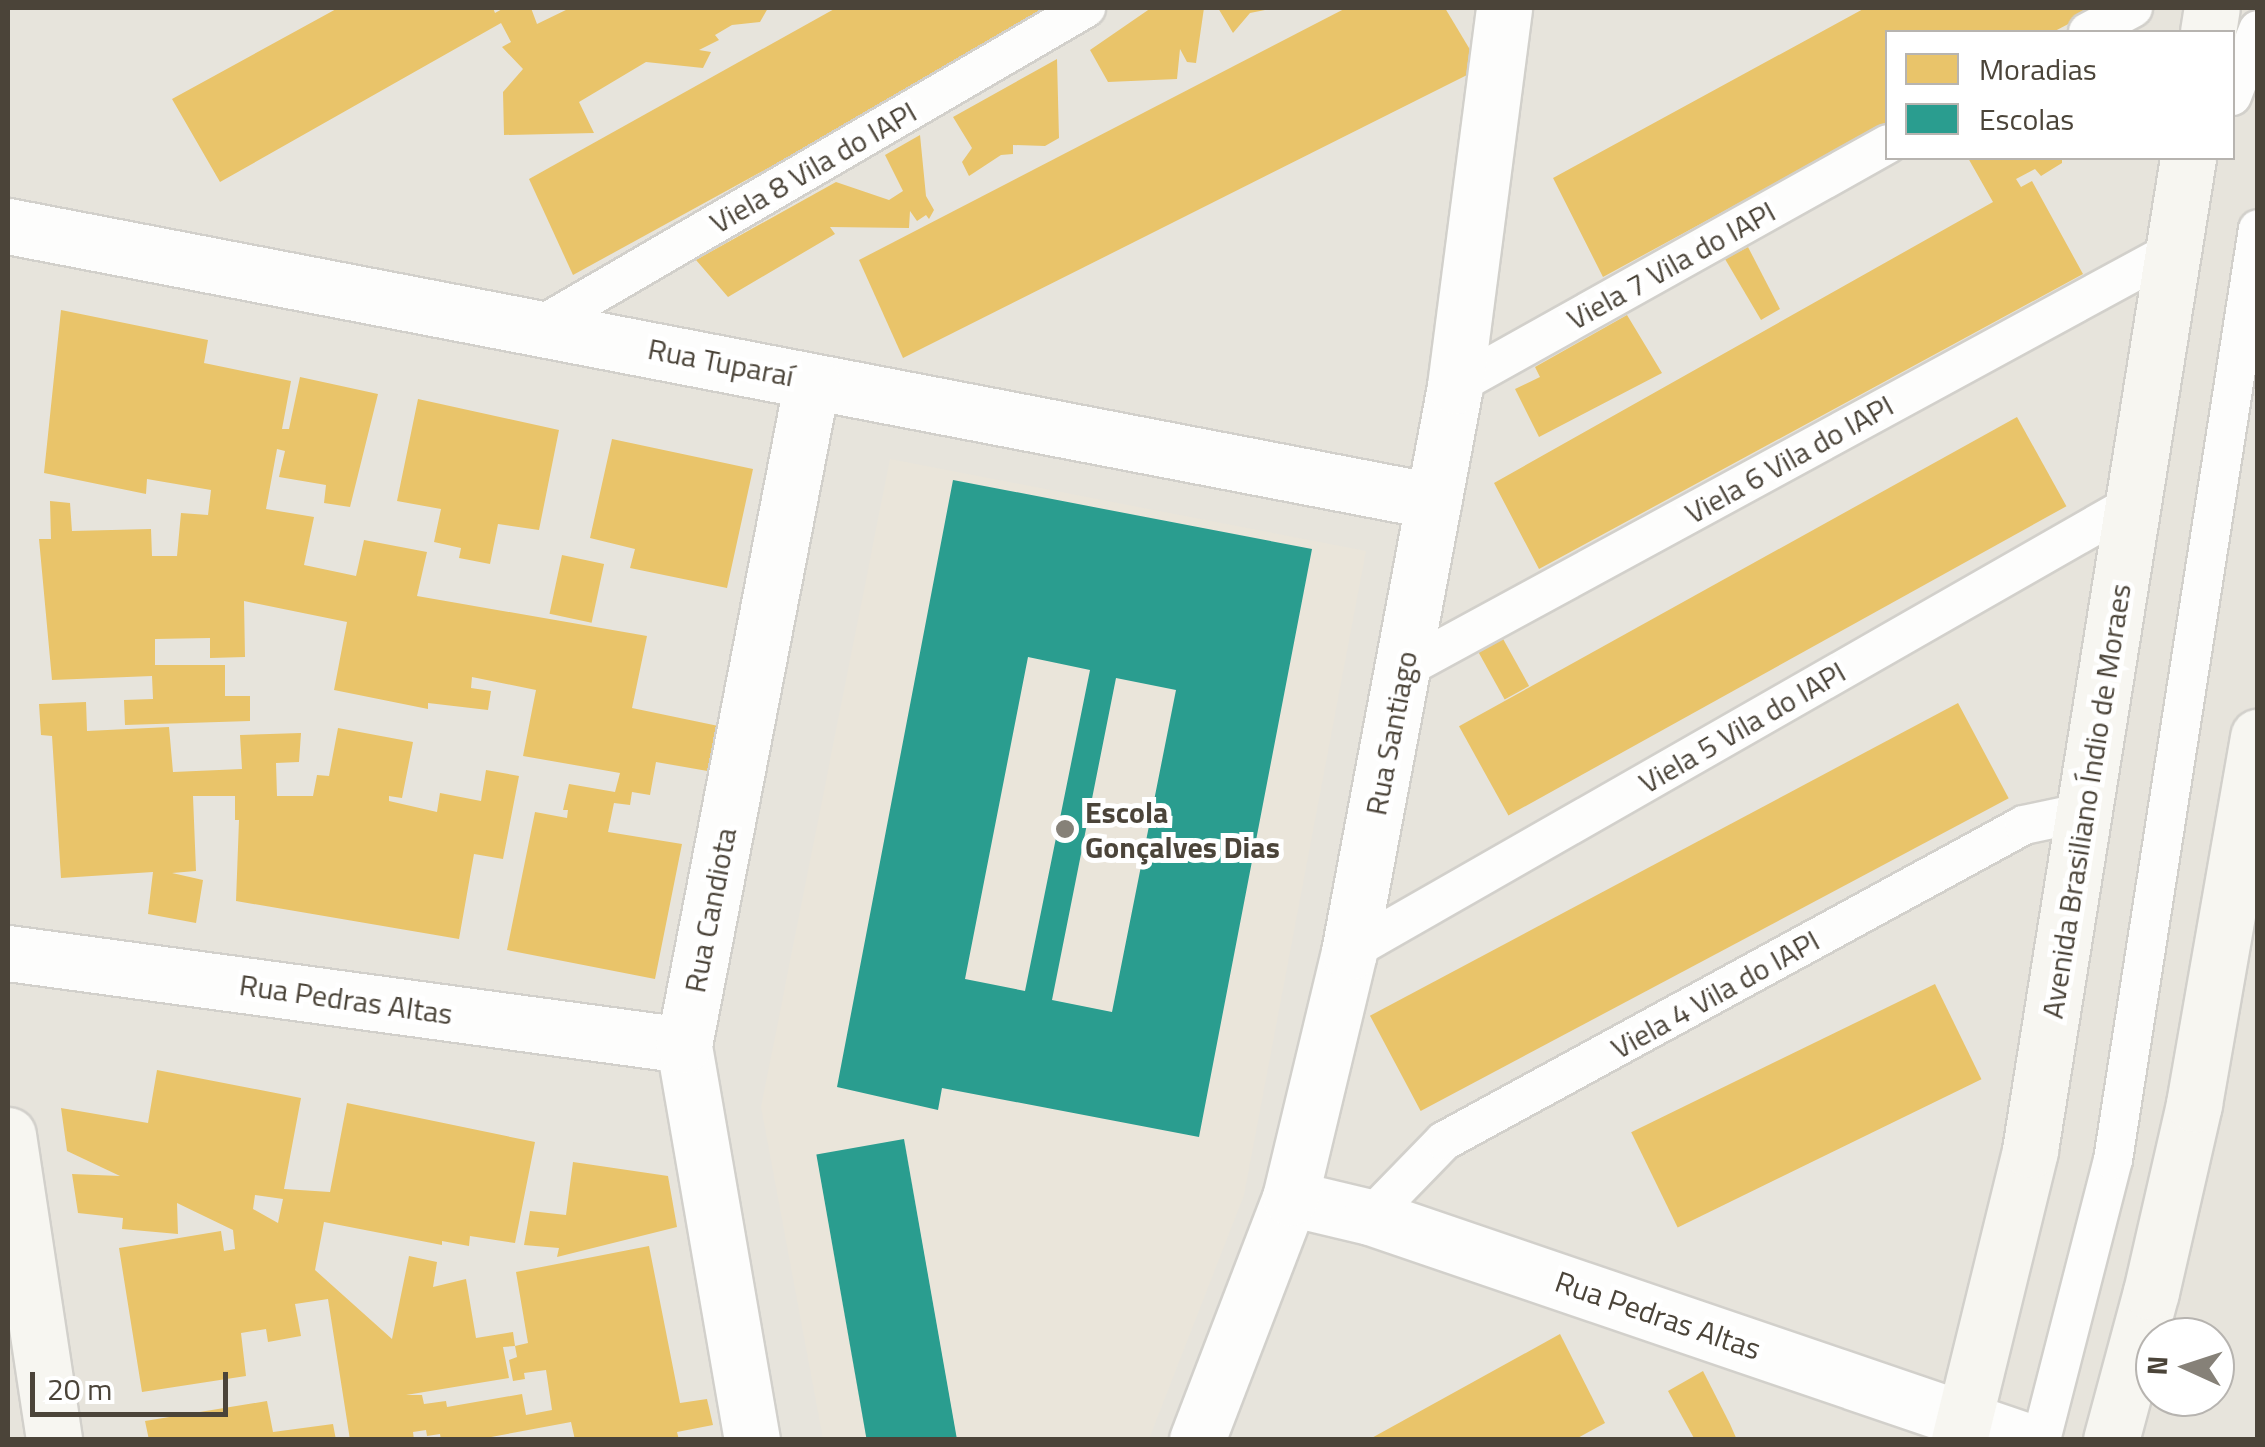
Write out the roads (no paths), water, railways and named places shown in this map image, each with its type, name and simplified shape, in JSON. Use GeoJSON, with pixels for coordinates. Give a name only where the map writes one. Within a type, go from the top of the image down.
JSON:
{"type":"FeatureCollection","features":[{"type":"Feature","properties":{"kind":"main road","name":"Avenida Brasiliano Índio de Moraes"},"geometry":{"type":"LineString","coordinates":[[1962,1429],[2030,1150],[2188,160]]}},
{"type":"Feature","properties":{"kind":"main road"},"geometry":{"type":"LineString","coordinates":[[2111,1440],[2194,1104],[2251,818],[2258,737]]}},
{"type":"Feature","properties":{"kind":"main road"},"geometry":{"type":"LineString","coordinates":[[8,1135],[54,1440]]}},
{"type":"Feature","properties":{"kind":"street","name":"Rua Santiago"},"geometry":{"type":"LineString","coordinates":[[1197,1440],[1290,1198],[1349,952],[1455,386],[1504,8]]}},
{"type":"Feature","properties":{"kind":"street","name":"Rua Tuparaí"},"geometry":{"type":"LineString","coordinates":[[8,226],[1434,501]]}},
{"type":"Feature","properties":{"kind":"street","name":"Rua Candiota"},"geometry":{"type":"LineString","coordinates":[[752,1440],[684,1045],[812,381]]}},
{"type":"Feature","properties":{"kind":"street","name":"Rua Pedras Altas"},"geometry":{"type":"LineString","coordinates":[[8,952],[684,1045]]}},
{"type":"Feature","properties":{"kind":"street","name":"Rua Pedras Altas"},"geometry":{"type":"LineString","coordinates":[[1290,1198],[1370,1217],[1962,1429],[2024,1440]]}},
{"type":"Feature","properties":{"kind":"lane","name":"Viela 8 Vila do IAPI"},"geometry":{"type":"LineString","coordinates":[[540,326],[1086,8]]}},
{"type":"Feature","properties":{"kind":"lane"},"geometry":{"type":"LineString","coordinates":[[2092,30],[2132,8]]}},
{"type":"Feature","properties":{"kind":"lane"},"geometry":{"type":"LineString","coordinates":[[2235,88],[2258,30]]}},
{"type":"Feature","properties":{"kind":"lane","name":"Viela 7 Vila do IAPI"},"geometry":{"type":"LineString","coordinates":[[1455,386],[1885,146]]}},
{"type":"Feature","properties":{"kind":"lane"},"geometry":{"type":"LineString","coordinates":[[2174,250],[2208,160]]}},
{"type":"Feature","properties":{"kind":"lane"},"geometry":{"type":"LineString","coordinates":[[2041,1440],[2113,1160],[2258,229]]}},
{"type":"Feature","properties":{"kind":"lane","name":"Viela 6 Vila do IAPI"},"geometry":{"type":"LineString","coordinates":[[1404,669],[2174,250]]}},
{"type":"Feature","properties":{"kind":"lane","name":"Viela 5 Vila do IAPI"},"geometry":{"type":"LineString","coordinates":[[1349,952],[2134,503]]}},
{"type":"Feature","properties":{"kind":"lane","name":"Viela 4 Vila do IAPI"},"geometry":{"type":"LineString","coordinates":[[1370,1217],[1444,1141],[2024,825],[2085,812]]}},
{"type":"Feature","properties":{"kind":"place","name":"Escola Gonçalves Dias"},"geometry":{"type":"Point","coordinates":[1065,829]}}]}
